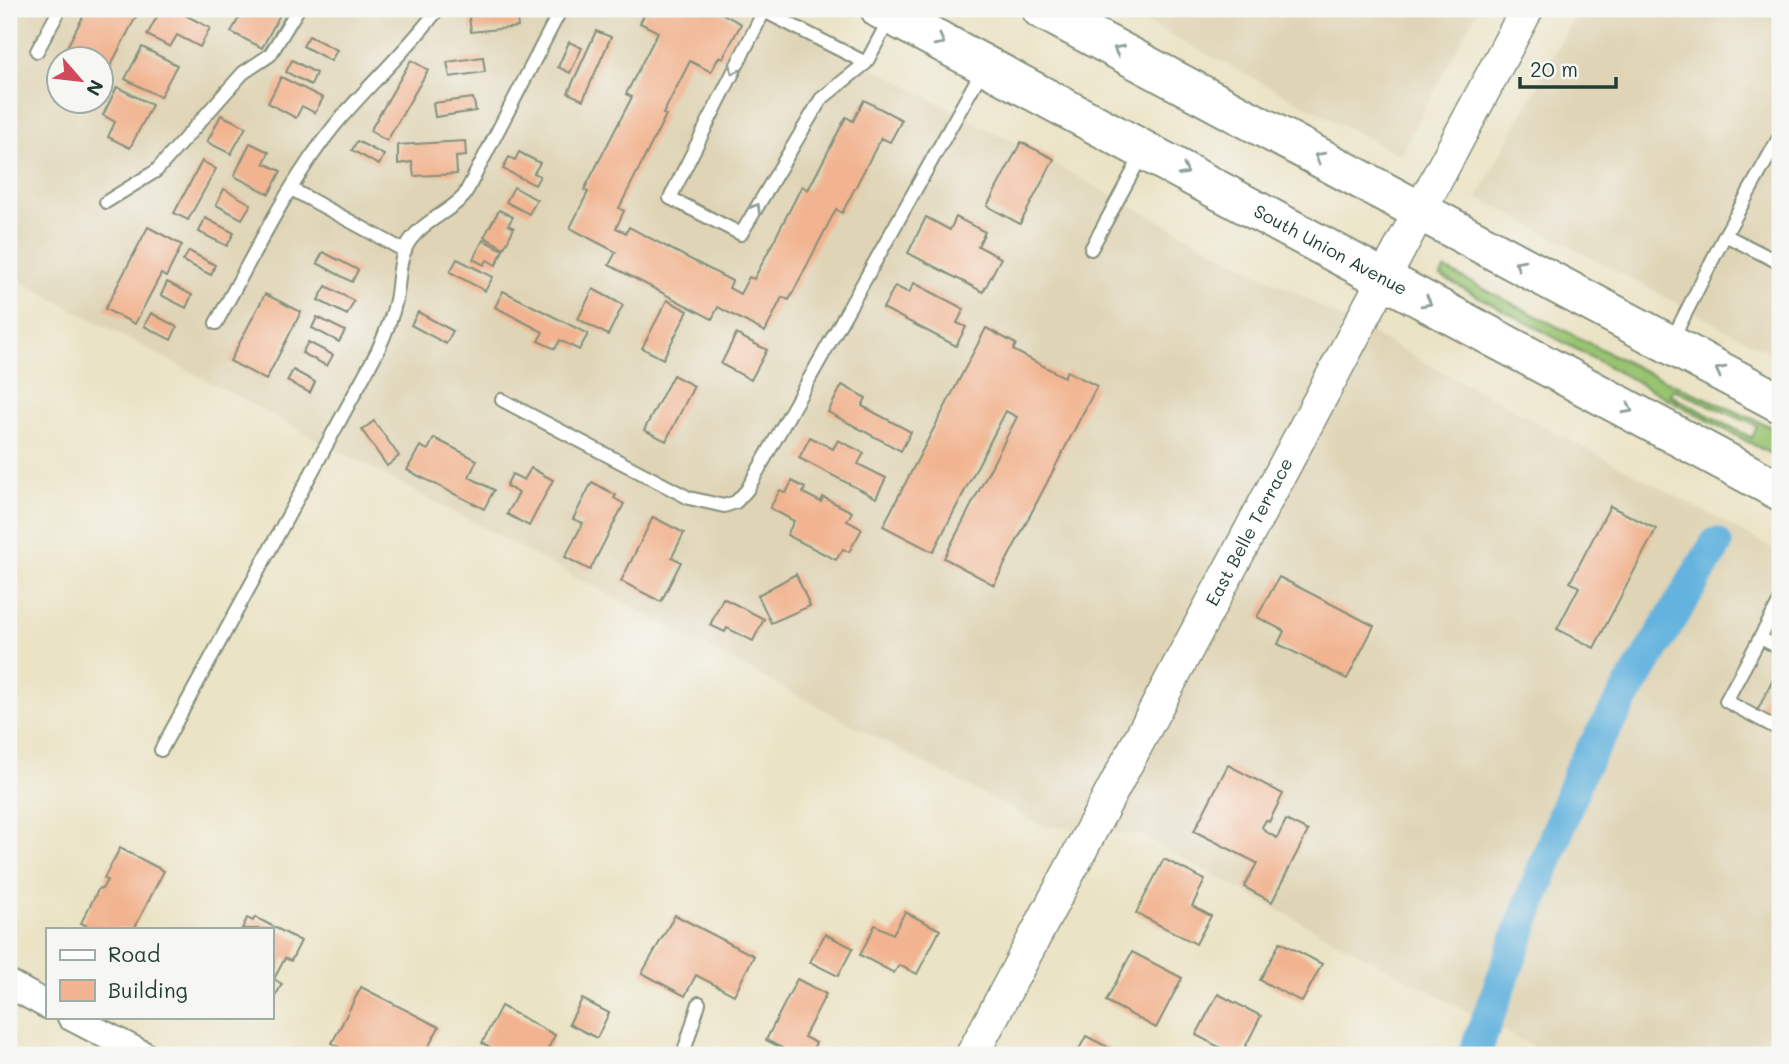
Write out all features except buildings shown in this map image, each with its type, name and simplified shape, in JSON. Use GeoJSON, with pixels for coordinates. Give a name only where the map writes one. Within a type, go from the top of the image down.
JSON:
{"type":"FeatureCollection","features":[{"type":"Feature","properties":{"kind":"main road"},"geometry":{"type":"LineString","coordinates":[[1041,9],[1780,403]]}},
{"type":"Feature","properties":{"kind":"main road","name":"South Union Avenue"},"geometry":{"type":"LineString","coordinates":[[885,12],[1780,491]]}},
{"type":"Feature","properties":{"kind":"street","name":"East Belle Terrace"},"geometry":{"type":"LineString","coordinates":[[972,1055],[1527,9]]}},
{"type":"Feature","properties":{"kind":"street"},"geometry":{"type":"LineString","coordinates":[[9,984],[46,1003]]}},
{"type":"Feature","properties":{"kind":"street"},"geometry":{"type":"LineString","coordinates":[[73,1018],[144,1055]]}},
{"type":"Feature","properties":{"kind":"lane"},"geometry":{"type":"LineString","coordinates":[[37,51],[60,9]]}},
{"type":"Feature","properties":{"kind":"lane"},"geometry":{"type":"LineString","coordinates":[[106,202],[156,172],[243,73],[270,55],[298,9]]}},
{"type":"Feature","properties":{"kind":"lane"},"geometry":{"type":"LineString","coordinates":[[216,323],[293,190],[336,125],[410,46],[438,9]]}},
{"type":"Feature","properties":{"kind":"lane"},"geometry":{"type":"LineString","coordinates":[[161,750],[377,352],[396,299],[405,251],[417,232],[452,209],[464,196],[561,9]]}},
{"type":"Feature","properties":{"kind":"lane"},"geometry":{"type":"LineString","coordinates":[[866,63],[764,10],[670,198],[741,234],[821,99],[866,63],[885,12]]}},
{"type":"Feature","properties":{"kind":"lane"},"geometry":{"type":"LineString","coordinates":[[502,400],[689,498],[724,506],[736,502],[747,490],[985,65]]}},
{"type":"Feature","properties":{"kind":"lane"},"geometry":{"type":"LineString","coordinates":[[1670,344],[1725,235],[1780,136]]}},
{"type":"Feature","properties":{"kind":"lane"},"geometry":{"type":"LineString","coordinates":[[1091,248],[1144,150]]}},
{"type":"Feature","properties":{"kind":"lane"},"geometry":{"type":"LineString","coordinates":[[293,190],[405,251]]}},
{"type":"Feature","properties":{"kind":"lane"},"geometry":{"type":"LineString","coordinates":[[1725,235],[1780,263]]}},
{"type":"Feature","properties":{"kind":"lane"},"geometry":{"type":"LineString","coordinates":[[1780,601],[1726,701],[1780,730]]}},
{"type":"Feature","properties":{"kind":"lane"},"geometry":{"type":"LineString","coordinates":[[1760,638],[1780,648]]}},
{"type":"Feature","properties":{"kind":"lane"},"geometry":{"type":"LineString","coordinates":[[683,1055],[699,1003]]}},
{"type":"Feature","properties":{"kind":"shaded area"},"geometry":{"type":"Polygon","coordinates":[[[9,9],[763,9],[1780,552],[1780,1055],[1529,1055],[1532,1046],[1139,835],[1043,826],[9,275],[9,9]]]}},
{"type":"Feature","properties":{"kind":"shaded area"},"geometry":{"type":"Polygon","coordinates":[[[1121,9],[1478,9],[1400,155],[1121,9]]]}},
{"type":"Feature","properties":{"kind":"shaded area"},"geometry":{"type":"Polygon","coordinates":[[[1578,9],[1780,9],[1780,358],[1478,197],[1578,9]]]}},
{"type":"Feature","properties":{"kind":"green space"},"geometry":{"type":"Polygon","coordinates":[[[1445,269],[1640,369],[1780,431],[1780,459],[1440,276],[1445,269]],[[1673,389],[1670,395],[1752,438],[1757,426],[1673,389]]]}},
{"type":"Feature","properties":{"kind":"waterway"},"geometry":{"type":"LineString","coordinates":[[1474,1055],[1581,768],[1716,544]]}}]}
